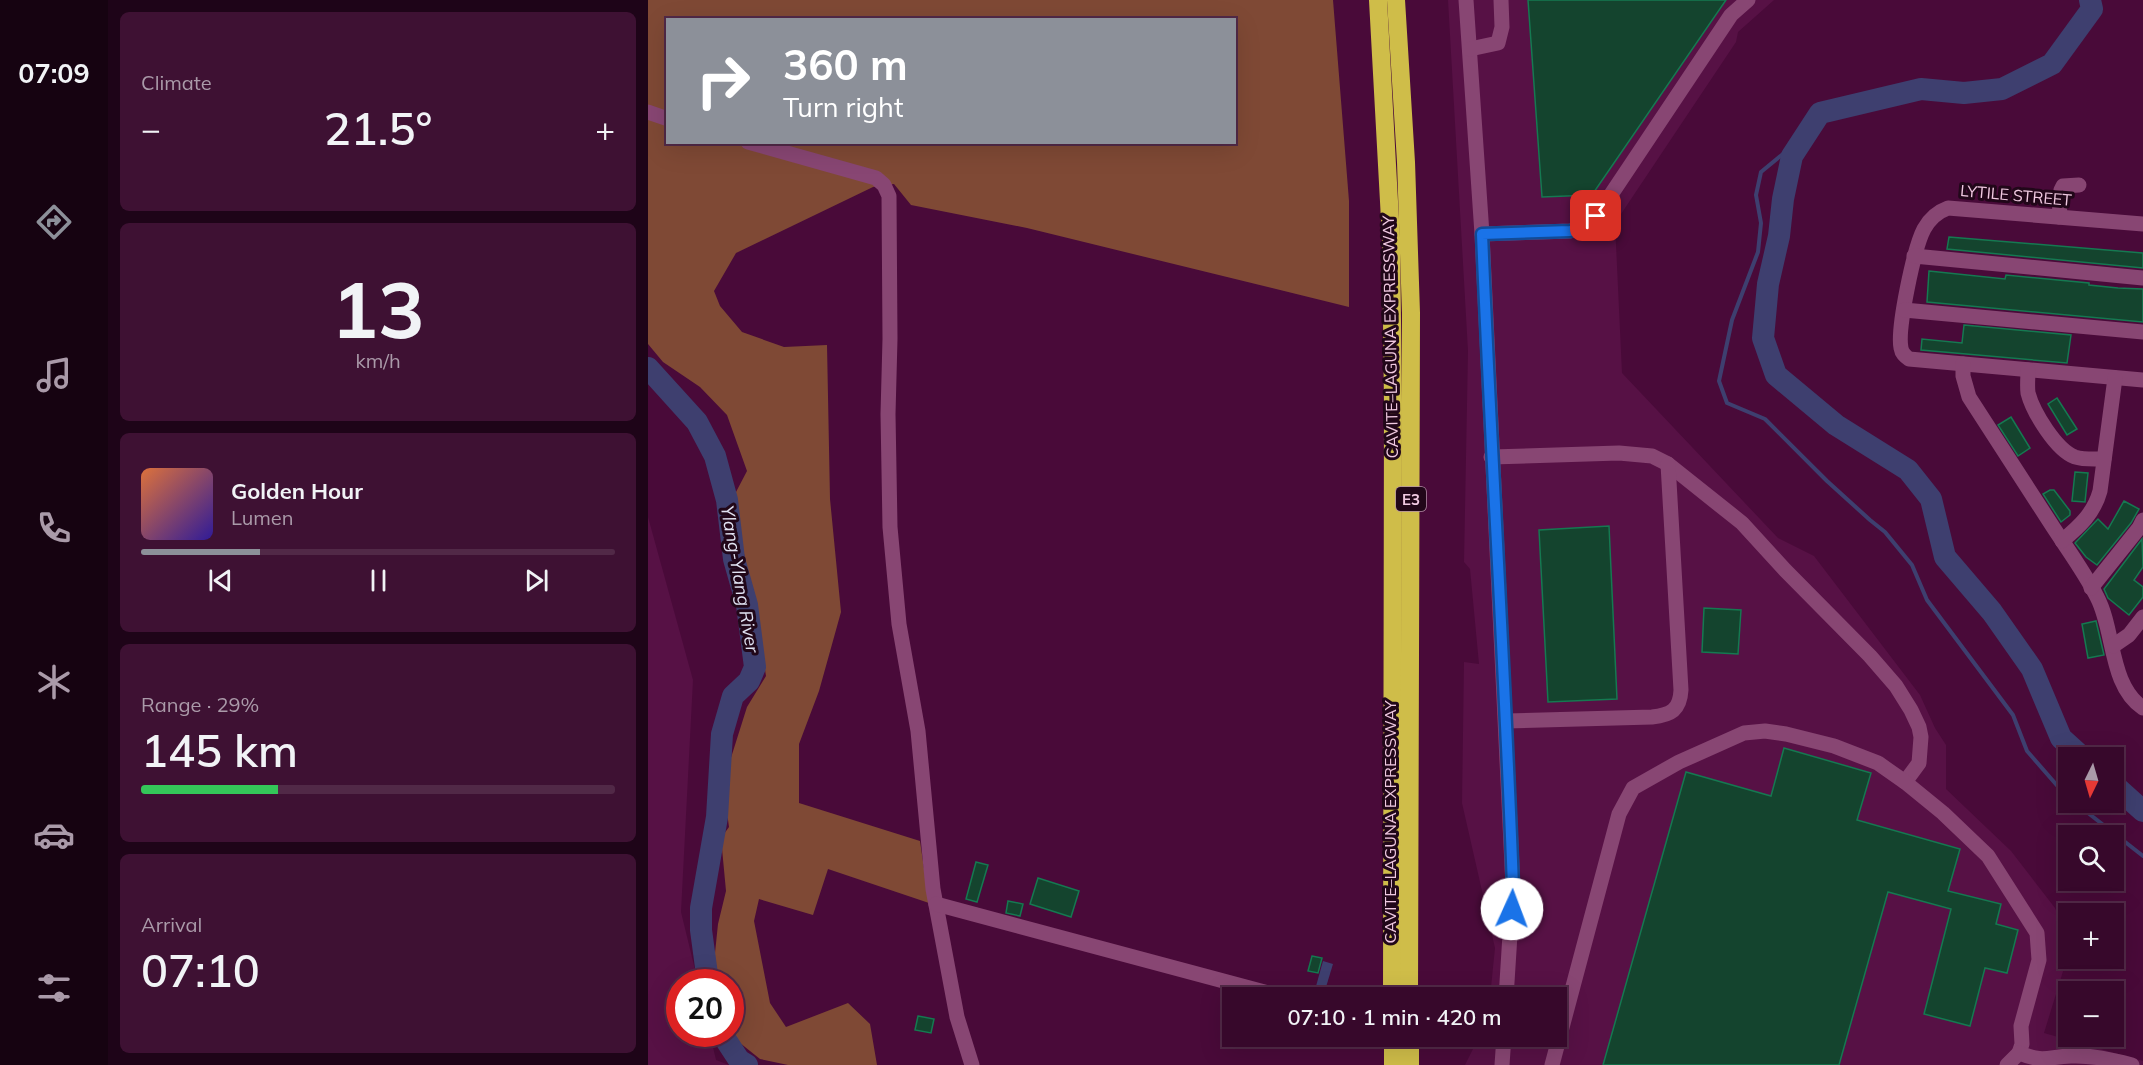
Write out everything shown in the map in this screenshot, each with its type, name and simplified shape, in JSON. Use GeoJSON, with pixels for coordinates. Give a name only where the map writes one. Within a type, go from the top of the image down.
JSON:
{"type":"FeatureCollection","features":[{"type":"Feature","properties":{"kind":"highway","name":"CAVITE–LAGUNA EXPRESSWAY"},"geometry":{"type":"LineString","coordinates":[[1378,0],[1391,238],[1392,987]]}},
{"type":"Feature","properties":{"kind":"highway","name":"CAVITE–LAGUNA EXPRESSWAY"},"geometry":{"type":"LineString","coordinates":[[1396,0],[1406,162],[1411,324],[1409,987]]}},
{"type":"Feature","properties":{"kind":"highway"},"geometry":{"type":"LineString","coordinates":[[1393,1047],[1393,1065]]}},
{"type":"Feature","properties":{"kind":"highway"},"geometry":{"type":"LineString","coordinates":[[1410,1047],[1410,1065]]}},
{"type":"Feature","properties":{"kind":"street"},"geometry":{"type":"LineString","coordinates":[[1466,0],[1482,234],[1513,887],[1507,987]]}},
{"type":"Feature","properties":{"kind":"street"},"geometry":{"type":"LineString","coordinates":[[1470,49],[1498,43],[1502,27],[1501,0]]}},
{"type":"Feature","properties":{"kind":"street"},"geometry":{"type":"LineString","coordinates":[[1482,234],[1570,231],[1582,228],[1596,216],[1731,15],[1748,0]]}},
{"type":"Feature","properties":{"kind":"street"},"geometry":{"type":"LineString","coordinates":[[648,112],[666,118]]}},
{"type":"Feature","properties":{"kind":"street"},"geometry":{"type":"LineString","coordinates":[[755,144],[876,178],[884,185],[889,196],[890,527],[900,624],[918,731],[933,889],[957,1017],[972,1065]]}},
{"type":"Feature","properties":{"kind":"street"},"geometry":{"type":"LineString","coordinates":[[2059,217],[2063,186],[2079,185]]}},
{"type":"Feature","properties":{"kind":"street","name":"LYTILE STREET"},"geometry":{"type":"LineString","coordinates":[[1963,364],[1910,359],[1903,354],[1900,346],[1914,256],[1924,229],[1937,213],[1948,208],[2143,224]]}},
{"type":"Feature","properties":{"kind":"street"},"geometry":{"type":"LineString","coordinates":[[1914,256],[2143,278]]}},
{"type":"Feature","properties":{"kind":"street"},"geometry":{"type":"LineString","coordinates":[[1904,310],[2143,332]]}},
{"type":"Feature","properties":{"kind":"street"},"geometry":{"type":"LineString","coordinates":[[2143,380],[1963,364],[1963,376],[1969,397],[2098,598],[2113,646],[2120,681],[2134,702],[2143,708]]}},
{"type":"Feature","properties":{"kind":"street"},"geometry":{"type":"LineString","coordinates":[[2028,370],[2028,391],[2031,404],[2047,430],[2064,450],[2076,458],[2104,459]]}},
{"type":"Feature","properties":{"kind":"street"},"geometry":{"type":"LineString","coordinates":[[2062,541],[2091,514],[2100,490],[2115,378]]}},
{"type":"Feature","properties":{"kind":"street"},"geometry":{"type":"LineString","coordinates":[[1491,457],[1619,453],[1652,456],[1668,464],[1742,523],[1896,686],[1911,710],[1921,737],[1918,763],[1905,782]]}},
{"type":"Feature","properties":{"kind":"street"},"geometry":{"type":"LineString","coordinates":[[1506,721],[1652,717],[1672,713],[1677,709],[1682,690],[1668,464]]}},
{"type":"Feature","properties":{"kind":"street"},"geometry":{"type":"LineString","coordinates":[[2091,588],[2143,520]]}},
{"type":"Feature","properties":{"kind":"street"},"geometry":{"type":"LineString","coordinates":[[2113,646],[2129,635],[2143,617]]}},
{"type":"Feature","properties":{"kind":"street"},"geometry":{"type":"LineString","coordinates":[[1552,1065],[1619,814],[1633,788],[1679,762],[1744,733],[1765,731],[1834,746],[1878,763],[1943,813],[1988,856],[2037,933],[2039,960],[2021,1026],[2022,1044],[2019,1053],[2007,1065]]}},
{"type":"Feature","properties":{"kind":"street"},"geometry":{"type":"LineString","coordinates":[[936,904],[1246,987]]}},
{"type":"Feature","properties":{"kind":"street"},"geometry":{"type":"LineString","coordinates":[[1502,1065],[1503,1047]]}},
{"type":"Feature","properties":{"kind":"street"},"geometry":{"type":"LineString","coordinates":[[2019,1053],[2043,1060],[2069,1056],[2094,1057],[2132,1065]]}},
{"type":"Feature","properties":{"kind":"shaded area"},"geometry":{"type":"Polygon","coordinates":[[[648,0],[1333,0],[1349,201],[1349,307],[1027,228],[911,205],[894,184],[873,187],[736,253],[714,291],[720,306],[742,332],[784,347],[827,345],[830,499],[841,612],[819,691],[799,744],[799,803],[920,841],[929,903],[828,869],[813,915],[759,899],[754,921],[770,1003],[786,1027],[848,1003],[870,1024],[877,1065],[788,1065],[760,1059],[744,1046],[744,969],[713,969],[718,924],[726,891],[721,838],[729,827],[723,783],[747,707],[766,676],[736,515],[736,492],[747,471],[727,415],[700,387],[663,362],[648,344],[648,0]]]}},
{"type":"Feature","properties":{"kind":"shaded area"},"geometry":{"type":"Polygon","coordinates":[[[1448,0],[1774,0],[1738,32],[1736,42],[1615,223],[1622,373],[1778,538],[1814,556],[1920,695],[1935,728],[1946,745],[1946,789],[2011,851],[2058,915],[2058,969],[2064,969],[2060,981],[2058,981],[2044,1033],[2058,1037],[2058,1047],[2094,1047],[2143,1061],[2143,1065],[1465,1065],[1474,1047],[1567,1047],[1567,987],[1491,987],[1495,948],[1462,803],[1464,662],[1479,664],[1470,569],[1464,562],[1468,351],[1448,0]]]}},
{"type":"Feature","properties":{"kind":"shaded area"},"geometry":{"type":"Polygon","coordinates":[[[648,517],[693,680],[681,912],[695,969],[666,969],[666,1047],[713,1047],[716,1060],[729,1065],[648,1065],[648,517]]]}},
{"type":"Feature","properties":{"kind":"shaded area"},"geometry":{"type":"Polygon","coordinates":[[[1323,961],[1333,964],[1326,987],[1316,987],[1323,961]]]}},
{"type":"Feature","properties":{"kind":"building"},"geometry":{"type":"Polygon","coordinates":[[[1528,0],[1726,0],[1592,195],[1542,197],[1528,0]]]}},
{"type":"Feature","properties":{"kind":"building"},"geometry":{"type":"Polygon","coordinates":[[[1949,237],[2143,253],[2143,268],[1947,249],[1949,237]]]}},
{"type":"Feature","properties":{"kind":"building"},"geometry":{"type":"Polygon","coordinates":[[[1929,271],[2005,279],[2006,275],[2143,289],[2143,322],[1927,302],[1929,271]]]}},
{"type":"Feature","properties":{"kind":"building"},"geometry":{"type":"Polygon","coordinates":[[[1964,325],[2071,335],[2067,363],[1921,350],[1922,339],[1962,343],[1964,325]]]}},
{"type":"Feature","properties":{"kind":"building"},"geometry":{"type":"Polygon","coordinates":[[[2057,398],[2077,429],[2067,435],[2048,404],[2057,398]]]}},
{"type":"Feature","properties":{"kind":"building"},"geometry":{"type":"Polygon","coordinates":[[[2011,417],[2030,448],[2018,456],[1998,425],[2011,417]]]}},
{"type":"Feature","properties":{"kind":"building"},"geometry":{"type":"Polygon","coordinates":[[[2075,472],[2088,473],[2085,502],[2072,501],[2075,472]]]}},
{"type":"Feature","properties":{"kind":"building"},"geometry":{"type":"Polygon","coordinates":[[[2054,490],[2070,511],[2070,515],[2061,522],[2043,494],[2054,490]]]}},
{"type":"Feature","properties":{"kind":"building"},"geometry":{"type":"Polygon","coordinates":[[[2124,501],[2139,509],[2131,523],[2097,565],[2086,557],[2075,543],[2098,519],[2108,529],[2124,501]]]}},
{"type":"Feature","properties":{"kind":"building"},"geometry":{"type":"Polygon","coordinates":[[[1609,526],[1617,699],[1548,702],[1539,530],[1609,526]]]}},
{"type":"Feature","properties":{"kind":"building"},"geometry":{"type":"Polygon","coordinates":[[[2142,539],[2143,567],[2134,580],[2143,587],[2143,597],[2129,615],[2108,598],[2104,589],[2142,539]]]}},
{"type":"Feature","properties":{"kind":"building"},"geometry":{"type":"Polygon","coordinates":[[[1704,608],[1741,610],[1738,654],[1702,652],[1704,608]]]}},
{"type":"Feature","properties":{"kind":"building"},"geometry":{"type":"Polygon","coordinates":[[[2096,621],[2104,655],[2088,658],[2082,624],[2096,621]]]}},
{"type":"Feature","properties":{"kind":"building"},"geometry":{"type":"Polygon","coordinates":[[[1784,748],[1871,773],[1857,820],[1960,849],[1948,891],[2001,904],[1996,924],[2018,930],[2007,973],[1985,968],[1970,1026],[1924,1014],[1951,909],[1888,892],[1839,1065],[1603,1065],[1686,772],[1771,796],[1784,748]]]}},
{"type":"Feature","properties":{"kind":"building"},"geometry":{"type":"Polygon","coordinates":[[[976,862],[988,865],[977,902],[966,899],[976,862]]]}},
{"type":"Feature","properties":{"kind":"building"},"geometry":{"type":"Polygon","coordinates":[[[1038,878],[1079,891],[1071,917],[1030,904],[1038,878]]]}},
{"type":"Feature","properties":{"kind":"building"},"geometry":{"type":"Polygon","coordinates":[[[1008,901],[1023,904],[1020,916],[1006,913],[1008,901]]]}},
{"type":"Feature","properties":{"kind":"building"},"geometry":{"type":"Polygon","coordinates":[[[1312,956],[1322,958],[1318,973],[1308,971],[1312,956]]]}},
{"type":"Feature","properties":{"kind":"building"},"geometry":{"type":"Polygon","coordinates":[[[918,1016],[934,1019],[931,1033],[915,1030],[918,1016]]]}},
{"type":"Feature","properties":{"kind":"waterway"},"geometry":{"type":"LineString","coordinates":[[2071,747],[2061,738],[2032,669],[1992,612],[1945,557],[1931,499],[1908,470],[1836,425],[1776,375],[1763,338],[1768,284],[1779,236],[1783,199],[1792,156],[1820,113],[1921,89],[1964,93],[2002,89],[2052,64],[2092,9],[2090,0]]}},
{"type":"Feature","properties":{"kind":"waterway"},"geometry":{"type":"LineString","coordinates":[[1806,135],[1761,172],[1756,195],[1761,223],[1758,252],[1732,320],[1719,381],[1727,403],[1765,419],[1827,481],[1885,532],[1912,565],[1927,600],[2013,715],[2027,751],[2058,787]]}},
{"type":"Feature","properties":{"kind":"waterway","name":"Ylang-Ylang River"},"geometry":{"type":"LineString","coordinates":[[648,368],[697,422],[715,456],[727,500],[734,559],[747,605],[755,667],[749,681],[733,696],[722,734],[717,817],[701,908],[701,930],[706,969]]}},
{"type":"Feature","properties":{"kind":"waterway"},"geometry":{"type":"LineString","coordinates":[[2124,794],[2143,811]]}},
{"type":"Feature","properties":{"kind":"waterway"},"geometry":{"type":"LineString","coordinates":[[2124,798],[2136,805]]}},
{"type":"Feature","properties":{"kind":"waterway"},"geometry":{"type":"LineString","coordinates":[[2088,813],[2143,856]]}},
{"type":"Feature","properties":{"kind":"waterway","name":"Ylang-Ylang River"},"geometry":{"type":"LineString","coordinates":[[730,1047],[739,1060],[747,1065]]}},
{"type":"Feature","properties":{"kind":"route"},"geometry":{"type":"LineString","coordinates":[[1512,909],[1506,721],[1491,457],[1482,234],[1570,231],[1582,228],[1596,216]]}}]}
